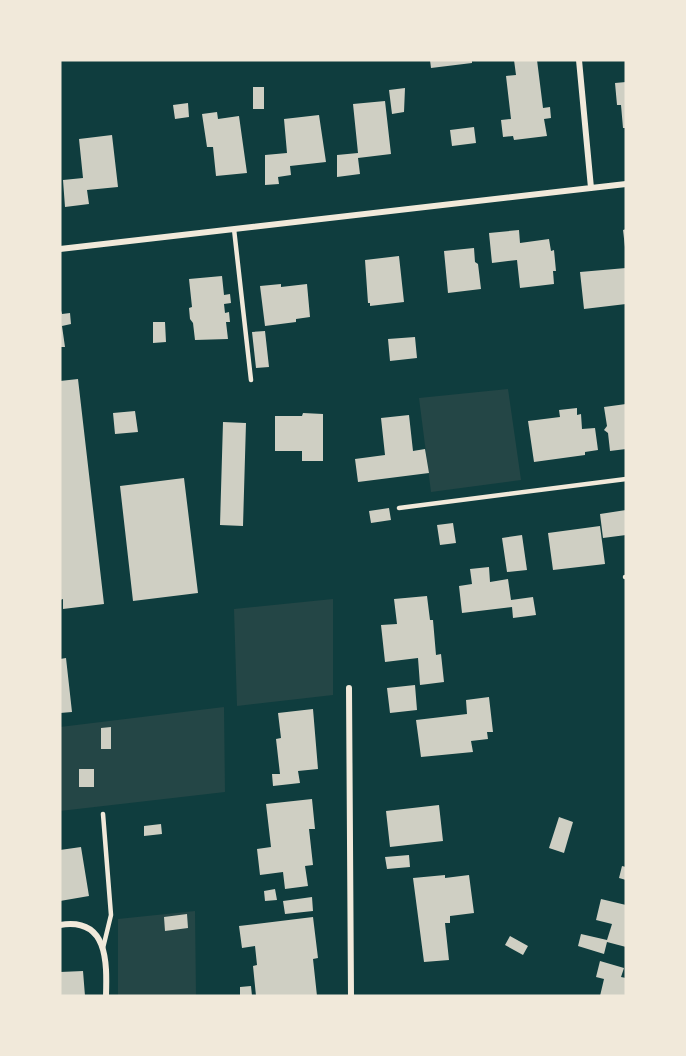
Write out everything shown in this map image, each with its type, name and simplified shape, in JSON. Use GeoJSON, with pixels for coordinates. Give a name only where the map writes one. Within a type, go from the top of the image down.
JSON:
{"type":"FeatureCollection","features":[{"type":"Feature","properties":{"kind":"street"},"geometry":{"type":"LineString","coordinates":[[579,60],[591,188]]}},
{"type":"Feature","properties":{"kind":"street"},"geometry":{"type":"LineString","coordinates":[[60,249],[626,184]]}},
{"type":"Feature","properties":{"kind":"street"},"geometry":{"type":"LineString","coordinates":[[349,688],[351,996]]}},
{"type":"Feature","properties":{"kind":"street"},"geometry":{"type":"LineString","coordinates":[[60,925],[82,925],[94,933],[104,948],[107,964],[106,996]]}},
{"type":"Feature","properties":{"kind":"lane"},"geometry":{"type":"LineString","coordinates":[[234,229],[251,380]]}},
{"type":"Feature","properties":{"kind":"lane"},"geometry":{"type":"LineString","coordinates":[[399,508],[626,479]]}},
{"type":"Feature","properties":{"kind":"lane"},"geometry":{"type":"LineString","coordinates":[[104,814],[111,915],[104,948]]}},
{"type":"Feature","properties":{"kind":"shaded area"},"geometry":{"type":"Polygon","coordinates":[[[508,389],[521,480],[431,492],[419,398],[508,389]]]}},
{"type":"Feature","properties":{"kind":"shaded area"},"geometry":{"type":"Polygon","coordinates":[[[333,599],[333,695],[237,706],[234,609],[333,599]]]}},
{"type":"Feature","properties":{"kind":"shaded area"},"geometry":{"type":"Polygon","coordinates":[[[224,707],[225,792],[60,811],[60,727],[224,707]]]}},
{"type":"Feature","properties":{"kind":"shaded area"},"geometry":{"type":"Polygon","coordinates":[[[195,911],[196,996],[118,996],[118,919],[195,911]]]}},
{"type":"Feature","properties":{"kind":"building"},"geometry":{"type":"Polygon","coordinates":[[[430,60],[472,60],[472,63],[431,68],[430,60]]]}},
{"type":"Feature","properties":{"kind":"building"},"geometry":{"type":"Polygon","coordinates":[[[514,60],[537,60],[543,108],[550,107],[551,118],[544,119],[547,136],[514,140],[513,136],[503,137],[501,120],[511,119],[506,76],[516,75],[514,60]]]}},
{"type":"Feature","properties":{"kind":"building"},"geometry":{"type":"Polygon","coordinates":[[[626,82],[626,128],[623,128],[621,105],[617,105],[615,83],[626,82]]]}},
{"type":"Feature","properties":{"kind":"building"},"geometry":{"type":"Polygon","coordinates":[[[253,87],[264,87],[264,109],[253,109],[253,87]]]}},
{"type":"Feature","properties":{"kind":"building"},"geometry":{"type":"Polygon","coordinates":[[[405,88],[404,112],[392,114],[389,90],[405,88]]]}},
{"type":"Feature","properties":{"kind":"building"},"geometry":{"type":"Polygon","coordinates":[[[385,101],[391,154],[358,158],[360,174],[337,177],[337,155],[358,153],[353,104],[385,101]]]}},
{"type":"Feature","properties":{"kind":"building"},"geometry":{"type":"Polygon","coordinates":[[[188,103],[189,117],[175,119],[173,105],[188,103]]]}},
{"type":"Feature","properties":{"kind":"building"},"geometry":{"type":"Polygon","coordinates":[[[217,112],[218,119],[239,116],[247,173],[216,176],[213,147],[207,147],[202,114],[217,112]]]}},
{"type":"Feature","properties":{"kind":"building"},"geometry":{"type":"Polygon","coordinates":[[[319,115],[326,162],[290,166],[291,175],[278,177],[279,184],[265,185],[265,155],[287,153],[284,119],[319,115]]]}},
{"type":"Feature","properties":{"kind":"building"},"geometry":{"type":"Polygon","coordinates":[[[474,127],[476,143],[452,146],[450,130],[474,127]]]}},
{"type":"Feature","properties":{"kind":"building"},"geometry":{"type":"Polygon","coordinates":[[[112,135],[118,187],[87,190],[89,204],[65,207],[63,180],[83,178],[79,139],[112,135]]]}},
{"type":"Feature","properties":{"kind":"building"},"geometry":{"type":"Polygon","coordinates":[[[626,229],[626,247],[625,247],[623,230],[626,229]]]}},
{"type":"Feature","properties":{"kind":"building"},"geometry":{"type":"Polygon","coordinates":[[[519,230],[520,243],[549,239],[551,251],[554,250],[556,271],[553,271],[554,284],[520,288],[517,260],[492,263],[489,233],[519,230]]]}},
{"type":"Feature","properties":{"kind":"building"},"geometry":{"type":"Polygon","coordinates":[[[474,248],[481,289],[448,293],[444,251],[474,248]]]}},
{"type":"Feature","properties":{"kind":"building"},"geometry":{"type":"Polygon","coordinates":[[[399,256],[404,302],[370,306],[365,260],[399,256]]]}},
{"type":"Feature","properties":{"kind":"building"},"geometry":{"type":"Polygon","coordinates":[[[626,268],[626,304],[584,309],[580,272],[626,268]]]}},
{"type":"Feature","properties":{"kind":"building"},"geometry":{"type":"Polygon","coordinates":[[[222,276],[224,295],[230,294],[231,303],[224,304],[225,313],[229,312],[230,322],[226,322],[228,339],[195,340],[193,323],[190,319],[189,308],[192,307],[189,279],[222,276]]]}},
{"type":"Feature","properties":{"kind":"building"},"geometry":{"type":"Polygon","coordinates":[[[281,284],[281,287],[307,284],[310,317],[296,319],[296,322],[265,326],[260,286],[281,284]]]}},
{"type":"Feature","properties":{"kind":"building"},"geometry":{"type":"Polygon","coordinates":[[[60,307],[62,314],[70,313],[71,324],[62,326],[65,347],[60,347],[60,307]]]}},
{"type":"Feature","properties":{"kind":"building"},"geometry":{"type":"Polygon","coordinates":[[[153,322],[165,322],[166,342],[153,343],[153,322]]]}},
{"type":"Feature","properties":{"kind":"building"},"geometry":{"type":"Polygon","coordinates":[[[265,331],[269,367],[256,368],[252,332],[265,331]]]}},
{"type":"Feature","properties":{"kind":"building"},"geometry":{"type":"Polygon","coordinates":[[[415,337],[417,358],[390,361],[388,339],[415,337]]]}},
{"type":"Feature","properties":{"kind":"building"},"geometry":{"type":"Polygon","coordinates":[[[78,379],[104,604],[63,609],[63,599],[60,600],[60,381],[78,379]]]}},
{"type":"Feature","properties":{"kind":"building"},"geometry":{"type":"Polygon","coordinates":[[[626,404],[626,449],[610,451],[608,433],[604,430],[607,426],[604,407],[626,404]]]}},
{"type":"Feature","properties":{"kind":"building"},"geometry":{"type":"Polygon","coordinates":[[[577,408],[577,415],[581,414],[582,429],[595,428],[598,450],[585,452],[585,455],[534,462],[528,421],[560,417],[559,410],[577,408]]]}},
{"type":"Feature","properties":{"kind":"building"},"geometry":{"type":"Polygon","coordinates":[[[135,411],[138,432],[115,434],[113,413],[135,411]]]}},
{"type":"Feature","properties":{"kind":"building"},"geometry":{"type":"Polygon","coordinates":[[[303,413],[323,414],[323,461],[302,461],[302,451],[275,451],[275,416],[302,416],[303,413]]]}},
{"type":"Feature","properties":{"kind":"building"},"geometry":{"type":"Polygon","coordinates":[[[409,415],[413,451],[425,449],[429,473],[358,482],[355,459],[385,455],[381,418],[409,415]]]}},
{"type":"Feature","properties":{"kind":"building"},"geometry":{"type":"Polygon","coordinates":[[[223,422],[246,423],[243,526],[220,525],[223,422]]]}},
{"type":"Feature","properties":{"kind":"building"},"geometry":{"type":"Polygon","coordinates":[[[184,478],[198,593],[133,601],[120,486],[184,478]]]}},
{"type":"Feature","properties":{"kind":"building"},"geometry":{"type":"Polygon","coordinates":[[[389,508],[391,520],[371,523],[369,511],[389,508]]]}},
{"type":"Feature","properties":{"kind":"building"},"geometry":{"type":"Polygon","coordinates":[[[626,510],[626,535],[603,538],[600,514],[626,510]]]}},
{"type":"Feature","properties":{"kind":"building"},"geometry":{"type":"Polygon","coordinates":[[[453,523],[456,543],[440,545],[437,525],[453,523]]]}},
{"type":"Feature","properties":{"kind":"building"},"geometry":{"type":"Polygon","coordinates":[[[600,526],[605,564],[553,570],[548,533],[600,526]]]}},
{"type":"Feature","properties":{"kind":"building"},"geometry":{"type":"Polygon","coordinates":[[[522,535],[527,570],[507,572],[502,538],[522,535]]]}},
{"type":"Feature","properties":{"kind":"building"},"geometry":{"type":"Polygon","coordinates":[[[489,567],[490,582],[508,579],[511,600],[533,597],[536,615],[513,618],[512,607],[462,613],[459,586],[472,584],[470,569],[489,567]]]}},
{"type":"Feature","properties":{"kind":"building"},"geometry":{"type":"Polygon","coordinates":[[[427,596],[430,620],[433,620],[436,655],[441,654],[444,682],[420,685],[418,658],[385,662],[381,625],[397,624],[394,599],[427,596]]]}},
{"type":"Feature","properties":{"kind":"building"},"geometry":{"type":"Polygon","coordinates":[[[66,658],[72,712],[60,713],[60,659],[66,658]]]}},
{"type":"Feature","properties":{"kind":"building"},"geometry":{"type":"Polygon","coordinates":[[[415,685],[417,710],[390,713],[387,688],[415,685]]]}},
{"type":"Feature","properties":{"kind":"building"},"geometry":{"type":"Polygon","coordinates":[[[489,697],[493,732],[487,732],[488,739],[471,741],[473,752],[421,757],[416,720],[467,714],[466,700],[489,697]]]}},
{"type":"Feature","properties":{"kind":"building"},"geometry":{"type":"Polygon","coordinates":[[[313,709],[318,769],[298,771],[300,783],[273,786],[272,774],[280,774],[276,739],[281,738],[278,713],[313,709]]]}},
{"type":"Feature","properties":{"kind":"building"},"geometry":{"type":"Polygon","coordinates":[[[111,727],[111,749],[101,749],[101,728],[111,727]]]}},
{"type":"Feature","properties":{"kind":"building"},"geometry":{"type":"Polygon","coordinates":[[[79,769],[94,769],[94,787],[79,787],[79,769]]]}},
{"type":"Feature","properties":{"kind":"building"},"geometry":{"type":"Polygon","coordinates":[[[312,799],[315,829],[309,829],[313,865],[305,866],[308,886],[285,889],[283,872],[260,875],[257,849],[271,847],[266,804],[312,799]]]}},
{"type":"Feature","properties":{"kind":"building"},"geometry":{"type":"Polygon","coordinates":[[[439,805],[443,841],[390,847],[386,811],[439,805]]]}},
{"type":"Feature","properties":{"kind":"building"},"geometry":{"type":"Polygon","coordinates":[[[559,817],[573,822],[564,853],[549,848],[559,817]]]}},
{"type":"Feature","properties":{"kind":"building"},"geometry":{"type":"Polygon","coordinates":[[[161,824],[162,834],[144,836],[144,826],[161,824]]]}},
{"type":"Feature","properties":{"kind":"building"},"geometry":{"type":"Polygon","coordinates":[[[81,847],[89,896],[60,901],[60,850],[81,847]]]}},
{"type":"Feature","properties":{"kind":"building"},"geometry":{"type":"Polygon","coordinates":[[[409,855],[410,867],[387,869],[385,857],[409,855]]]}},
{"type":"Feature","properties":{"kind":"building"},"geometry":{"type":"Polygon","coordinates":[[[622,866],[626,867],[626,880],[619,878],[622,866]]]}},
{"type":"Feature","properties":{"kind":"building"},"geometry":{"type":"Polygon","coordinates":[[[445,875],[445,878],[469,875],[474,913],[450,916],[450,923],[445,923],[449,960],[424,962],[413,878],[445,875]]]}},
{"type":"Feature","properties":{"kind":"building"},"geometry":{"type":"Polygon","coordinates":[[[275,889],[277,900],[265,901],[264,891],[275,889]]]}},
{"type":"Feature","properties":{"kind":"building"},"geometry":{"type":"Polygon","coordinates":[[[312,897],[313,911],[285,914],[283,901],[312,897]]]}},
{"type":"Feature","properties":{"kind":"building"},"geometry":{"type":"Polygon","coordinates":[[[601,899],[626,905],[626,947],[607,942],[604,954],[578,946],[581,934],[607,940],[612,924],[596,920],[601,899]]]}},
{"type":"Feature","properties":{"kind":"building"},"geometry":{"type":"Polygon","coordinates":[[[187,914],[188,928],[165,931],[164,917],[187,914]]]}},
{"type":"Feature","properties":{"kind":"building"},"geometry":{"type":"Polygon","coordinates":[[[313,917],[318,958],[313,959],[317,996],[256,996],[253,966],[257,965],[255,946],[242,948],[239,926],[313,917]]]}},
{"type":"Feature","properties":{"kind":"building"},"geometry":{"type":"Polygon","coordinates":[[[510,936],[528,946],[523,955],[505,945],[510,936]]]}},
{"type":"Feature","properties":{"kind":"building"},"geometry":{"type":"Polygon","coordinates":[[[600,961],[624,968],[621,977],[626,978],[626,996],[600,996],[604,979],[596,977],[600,961]]]}},
{"type":"Feature","properties":{"kind":"building"},"geometry":{"type":"Polygon","coordinates":[[[83,971],[85,996],[60,996],[60,972],[83,971]]]}},
{"type":"Feature","properties":{"kind":"building"},"geometry":{"type":"Polygon","coordinates":[[[251,986],[252,996],[240,996],[240,987],[251,986]]]}}]}
